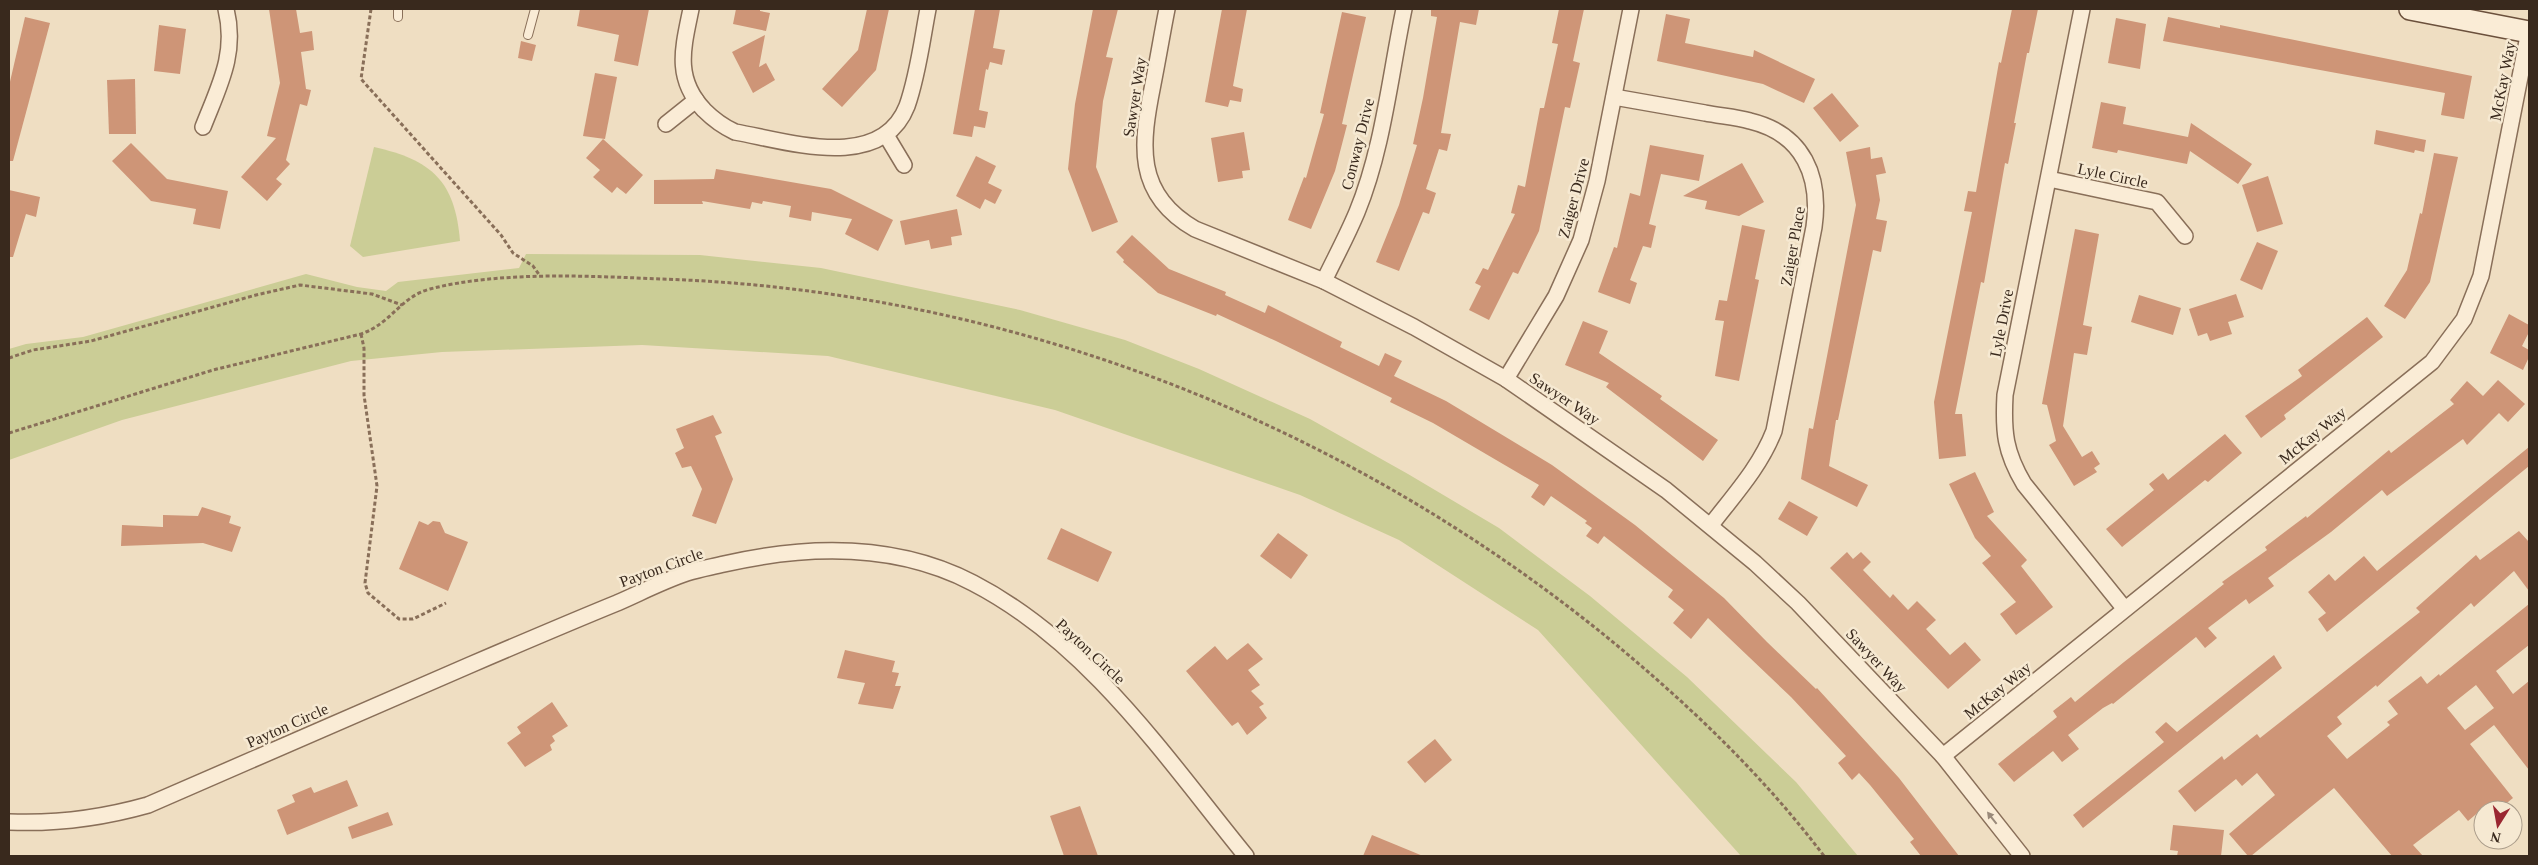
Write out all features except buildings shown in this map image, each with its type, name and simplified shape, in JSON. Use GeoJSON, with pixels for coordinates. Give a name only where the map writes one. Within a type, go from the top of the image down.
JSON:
{"type":"FeatureCollection","features":[{"type":"Feature","properties":{"kind":"main road"},"geometry":{"type":"LineString","coordinates":[[2410,9],[2529,32]]}},
{"type":"Feature","properties":{"kind":"street"},"geometry":{"type":"LineString","coordinates":[[203,127],[228,65],[230,43],[226,9]]}},
{"type":"Feature","properties":{"kind":"street"},"geometry":{"type":"LineString","coordinates":[[691,9],[683,49],[683,70],[688,88],[696,100],[721,126],[735,132],[832,148],[851,148],[871,143],[886,135],[906,108],[928,9]]}},
{"type":"Feature","properties":{"kind":"street","name":"Sawyer Way"},"geometry":{"type":"LineString","coordinates":[[1167,9],[1143,151],[1154,186],[1179,220],[1195,229],[1324,281],[1414,326],[1506,379],[1607,447],[1710,526],[1798,603],[1943,756],[2022,856]]}},
{"type":"Feature","properties":{"kind":"street","name":"Conway Drive"},"geometry":{"type":"LineString","coordinates":[[1324,281],[1357,212],[1368,179],[1377,144],[1404,9]]}},
{"type":"Feature","properties":{"kind":"street","name":"Zaiger Drive"},"geometry":{"type":"LineString","coordinates":[[1506,379],[1556,296],[1581,240],[1597,181],[1631,9]]}},
{"type":"Feature","properties":{"kind":"street","name":"Lyle Drive"},"geometry":{"type":"LineString","coordinates":[[2082,9],[2004,395],[2003,425],[2005,443],[2012,464],[2024,484],[2124,608]]}},
{"type":"Feature","properties":{"kind":"street","name":"McKay Way"},"geometry":{"type":"LineString","coordinates":[[1943,756],[2124,608],[2432,362],[2449,341],[2464,319],[2482,276],[2529,32]]}},
{"type":"Feature","properties":{"kind":"street","name":"Zaiger Place"},"geometry":{"type":"LineString","coordinates":[[1614,97],[1752,121],[1775,130],[1807,162],[1815,182],[1817,204],[1814,227],[1774,431],[1766,451],[1754,469],[1710,526]]}},
{"type":"Feature","properties":{"kind":"street"},"geometry":{"type":"LineString","coordinates":[[666,124],[696,100]]}},
{"type":"Feature","properties":{"kind":"street"},"geometry":{"type":"LineString","coordinates":[[886,135],[904,165]]}},
{"type":"Feature","properties":{"kind":"street","name":"Lyle Circle"},"geometry":{"type":"LineString","coordinates":[[2048,179],[2157,202],[2185,236]]}},
{"type":"Feature","properties":{"kind":"street","name":"Payton Circle"},"geometry":{"type":"LineString","coordinates":[[9,822],[33,823],[76,820],[117,813],[148,805],[688,572],[763,556],[811,550],[857,551],[898,556],[934,567],[973,583],[1021,613],[1059,641],[1125,708],[1246,856]]}},
{"type":"Feature","properties":{"kind":"lane"},"geometry":{"type":"LineString","coordinates":[[528,35],[535,9]]}},
{"type":"Feature","properties":{"kind":"path"},"geometry":{"type":"LineString","coordinates":[[371,9],[361,79],[501,235],[513,253],[533,266],[540,276]]}},
{"type":"Feature","properties":{"kind":"path"},"geometry":{"type":"LineString","coordinates":[[9,433],[204,372],[361,334],[380,325],[417,293],[432,288],[540,276],[727,282],[816,292],[918,310],[1008,331],[1093,356],[1202,396],[1278,429],[1355,468],[1445,520],[1503,558],[1555,596],[1642,666],[1701,719],[1761,781],[1824,856]]}},
{"type":"Feature","properties":{"kind":"path"},"geometry":{"type":"LineString","coordinates":[[9,358],[33,350],[91,341],[256,295],[300,285],[372,294],[402,305]]}},
{"type":"Feature","properties":{"kind":"path"},"geometry":{"type":"LineString","coordinates":[[361,334],[364,348],[364,395],[377,486],[365,582],[368,593],[399,619],[413,619],[446,603]]}},
{"type":"Feature","properties":{"kind":"green space"},"geometry":{"type":"Polygon","coordinates":[[[374,147],[411,159],[437,176],[446,188],[453,203],[460,241],[363,257],[350,246],[374,147]]]}},
{"type":"Feature","properties":{"kind":"green space"},"geometry":{"type":"Polygon","coordinates":[[[526,254],[700,255],[821,268],[1020,310],[1125,340],[1199,369],[1310,419],[1499,528],[1590,596],[1687,677],[1796,782],[1858,856],[1741,856],[1538,630],[1399,540],[1300,495],[1055,410],[828,356],[642,345],[442,352],[351,361],[122,420],[9,460],[9,349],[26,344],[83,337],[306,274],[357,287],[386,291],[398,282],[519,268],[526,254]]]}}]}
